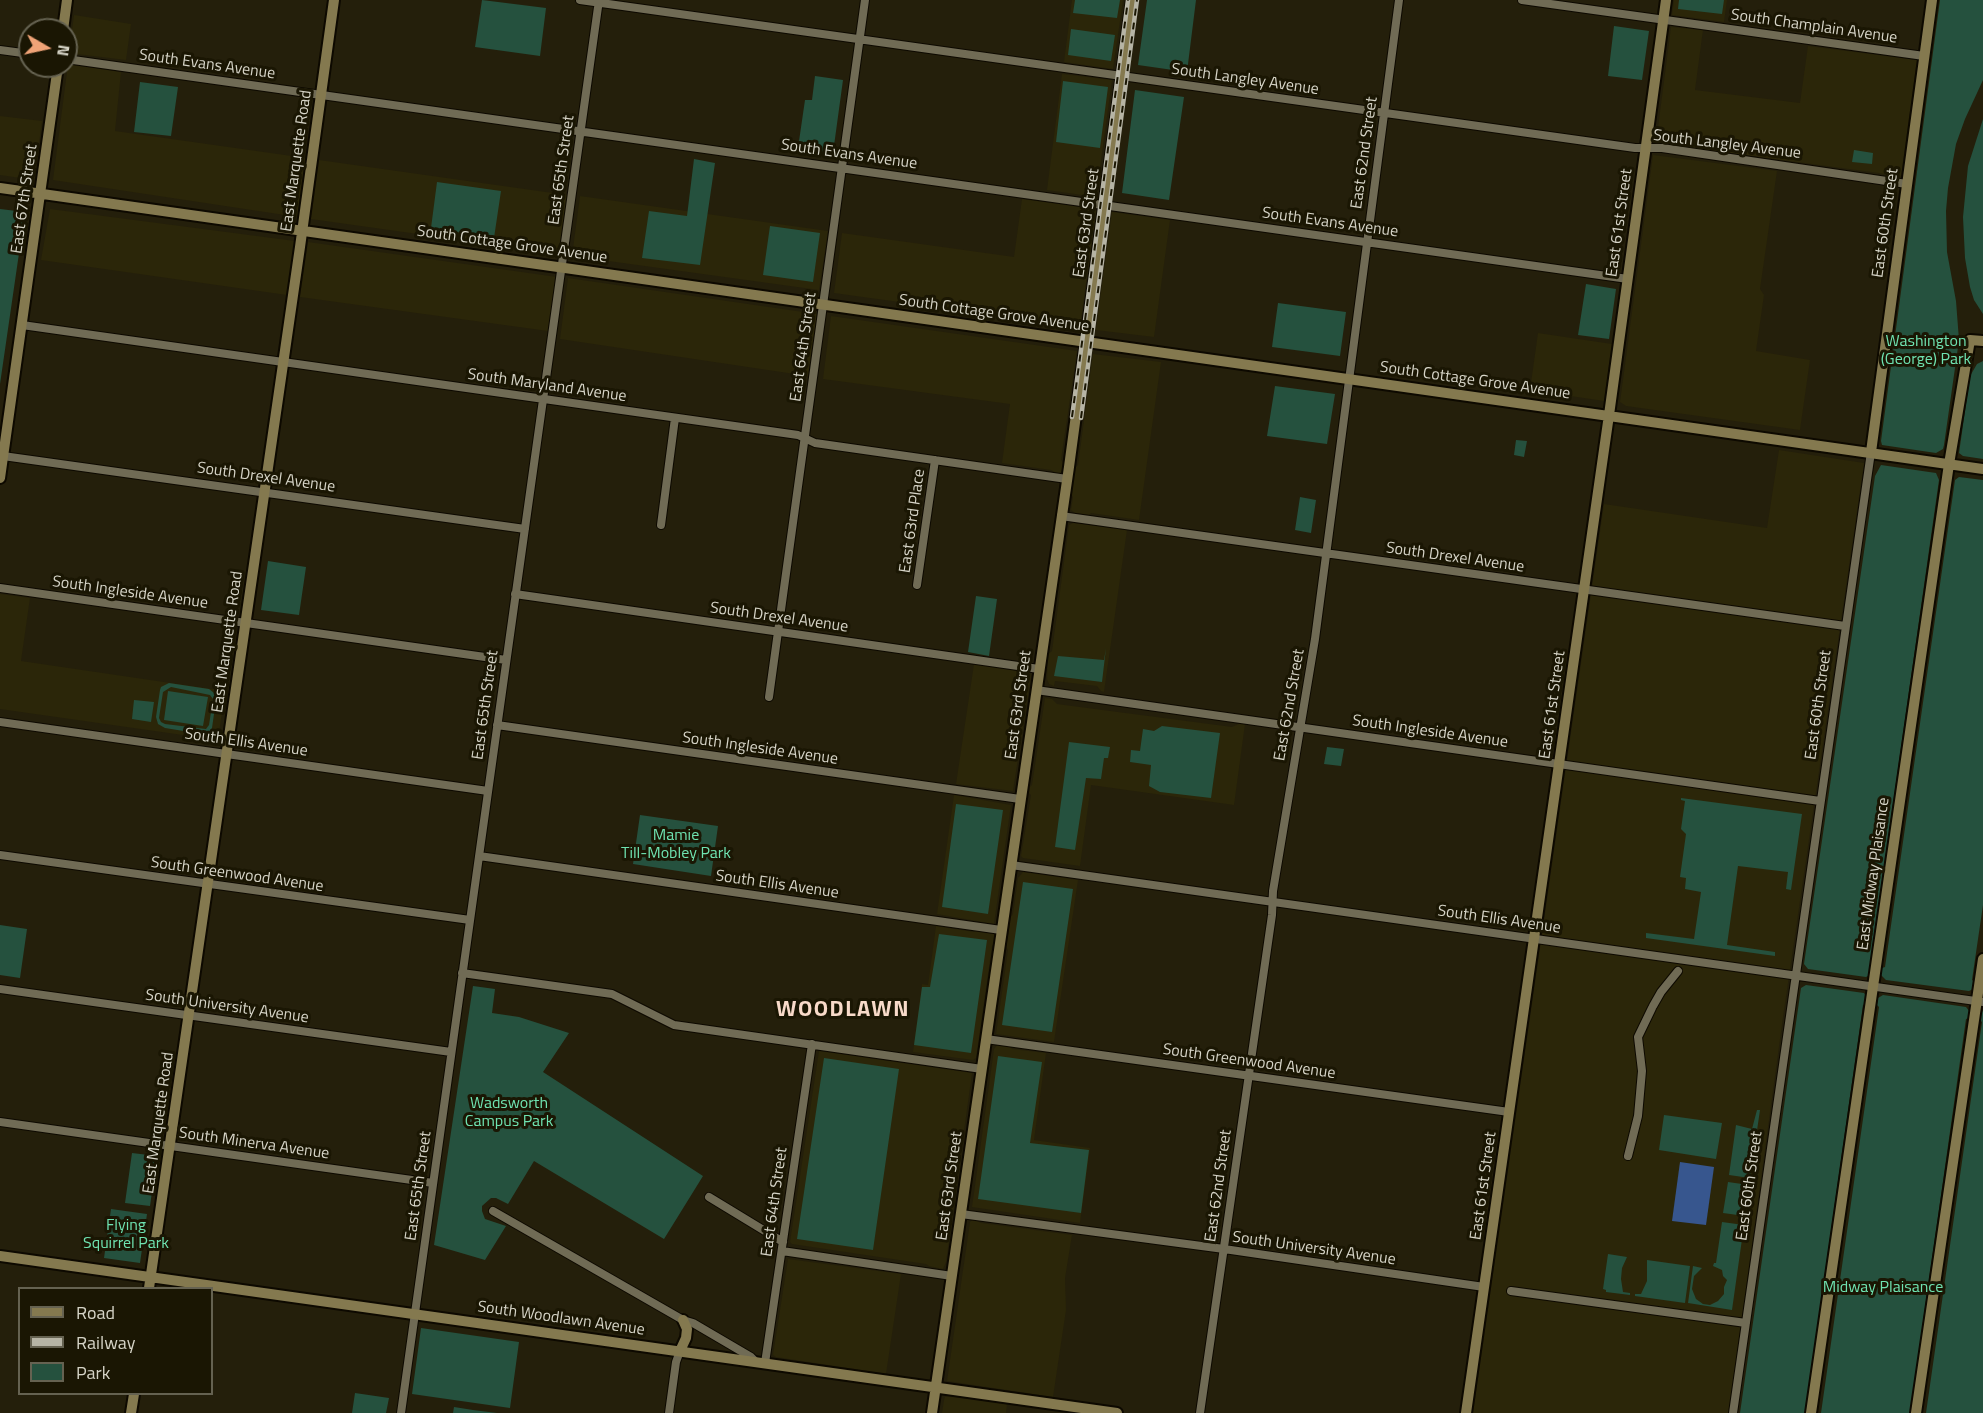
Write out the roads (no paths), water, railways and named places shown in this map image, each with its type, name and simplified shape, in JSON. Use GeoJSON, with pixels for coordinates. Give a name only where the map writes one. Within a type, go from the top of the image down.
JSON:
{"type":"FeatureCollection","features":[{"type":"Feature","properties":{"kind":"street"},"geometry":{"type":"LineString","coordinates":[[65,18],[67,0]]}},
{"type":"Feature","properties":{"kind":"street","name":"East Marquette Road"},"geometry":{"type":"LineString","coordinates":[[150,1283],[303,230],[334,0]]}},
{"type":"Feature","properties":{"kind":"street","name":"South Langley Avenue"},"geometry":{"type":"LineString","coordinates":[[580,0],[1635,148],[1662,148],[1907,184]]}},
{"type":"Feature","properties":{"kind":"street","name":"East 64th Street"},"geometry":{"type":"LineString","coordinates":[[769,697],[865,0]]}},
{"type":"Feature","properties":{"kind":"street","name":"East 63rd Street"},"geometry":{"type":"LineString","coordinates":[[932,1413],[1067,479],[1132,0]]}},
{"type":"Feature","properties":{"kind":"street","name":"East 62nd Street"},"geometry":{"type":"LineString","coordinates":[[1200,1413],[1272,902],[1315,639],[1399,0]]}},
{"type":"Feature","properties":{"kind":"street","name":"South Champlain Avenue"},"geometry":{"type":"LineString","coordinates":[[1521,0],[1924,56]]}},
{"type":"Feature","properties":{"kind":"street","name":"East 61st Street"},"geometry":{"type":"LineString","coordinates":[[1466,1413],[1666,0]]}},
{"type":"Feature","properties":{"kind":"street","name":"East 60th Street"},"geometry":{"type":"LineString","coordinates":[[1733,1413],[1871,452],[1932,0]]}},
{"type":"Feature","properties":{"kind":"street","name":"East 65th Street"},"geometry":{"type":"LineString","coordinates":[[401,1413],[599,1]]}},
{"type":"Feature","properties":{"kind":"street"},"geometry":{"type":"LineString","coordinates":[[0,50],[18,52]]}},
{"type":"Feature","properties":{"kind":"street","name":"South Evans Avenue"},"geometry":{"type":"LineString","coordinates":[[78,61],[1628,279]]}},
{"type":"Feature","properties":{"kind":"street","name":"East 67th Street"},"geometry":{"type":"LineString","coordinates":[[0,478],[56,78]]}},
{"type":"Feature","properties":{"kind":"street","name":"South Cottage Grove Avenue"},"geometry":{"type":"LineString","coordinates":[[0,188],[1983,469]]}},
{"type":"Feature","properties":{"kind":"street","name":"South Maryland Avenue"},"geometry":{"type":"LineString","coordinates":[[22,325],[798,435],[815,443],[1067,479]]}},
{"type":"Feature","properties":{"kind":"street","name":"East Midway Plaisance"},"geometry":{"type":"LineString","coordinates":[[1811,1413],[1949,464],[1970,340],[1983,341]]}},
{"type":"Feature","properties":{"kind":"street"},"geometry":{"type":"LineString","coordinates":[[661,525],[675,418]]}},
{"type":"Feature","properties":{"kind":"street","name":"South Drexel Avenue"},"geometry":{"type":"LineString","coordinates":[[3,456],[525,529]]}},
{"type":"Feature","properties":{"kind":"street","name":"East 63rd Place"},"geometry":{"type":"LineString","coordinates":[[918,585],[935,460]]}},
{"type":"Feature","properties":{"kind":"street","name":"South Drexel Avenue"},"geometry":{"type":"LineString","coordinates":[[1061,516],[1845,626]]}},
{"type":"Feature","properties":{"kind":"street","name":"South Ingleside Avenue"},"geometry":{"type":"LineString","coordinates":[[0,588],[506,660]]}},
{"type":"Feature","properties":{"kind":"street","name":"South Drexel Avenue"},"geometry":{"type":"LineString","coordinates":[[515,594],[1039,669]]}},
{"type":"Feature","properties":{"kind":"street","name":"South Ingleside Avenue"},"geometry":{"type":"LineString","coordinates":[[1036,690],[1820,801]]}},
{"type":"Feature","properties":{"kind":"street","name":"South Ellis Avenue"},"geometry":{"type":"LineString","coordinates":[[0,722],[488,791]]}},
{"type":"Feature","properties":{"kind":"street","name":"South Ingleside Avenue"},"geometry":{"type":"LineString","coordinates":[[497,725],[1020,799]]}},
{"type":"Feature","properties":{"kind":"street","name":"South Greenwood Avenue"},"geometry":{"type":"LineString","coordinates":[[0,855],[470,920]]}},
{"type":"Feature","properties":{"kind":"street","name":"South Ellis Avenue"},"geometry":{"type":"LineString","coordinates":[[478,856],[1001,930]]}},
{"type":"Feature","properties":{"kind":"street","name":"South Ellis Avenue"},"geometry":{"type":"LineString","coordinates":[[1011,865],[1980,1001]]}},
{"type":"Feature","properties":{"kind":"street"},"geometry":{"type":"LineString","coordinates":[[1916,1413],[1980,1001],[1983,959]]}},
{"type":"Feature","properties":{"kind":"street"},"geometry":{"type":"LineString","coordinates":[[1628,1156],[1638,1116],[1642,1071],[1638,1037],[1661,992],[1678,971]]}},
{"type":"Feature","properties":{"kind":"street"},"geometry":{"type":"LineString","coordinates":[[462,973],[612,994],[674,1025],[982,1069]]}},
{"type":"Feature","properties":{"kind":"street","name":"South University Avenue"},"geometry":{"type":"LineString","coordinates":[[0,989],[451,1052]]}},
{"type":"Feature","properties":{"kind":"street","name":"South Greenwood Avenue"},"geometry":{"type":"LineString","coordinates":[[986,1039],[1509,1112]]}},
{"type":"Feature","properties":{"kind":"street","name":"East 64th Street"},"geometry":{"type":"LineString","coordinates":[[761,1363],[783,1246],[812,1044]]}},
{"type":"Feature","properties":{"kind":"street","name":"South Minerva Avenue"},"geometry":{"type":"LineString","coordinates":[[0,1122],[433,1183]]}},
{"type":"Feature","properties":{"kind":"street"},"geometry":{"type":"LineString","coordinates":[[710,1197],[783,1246],[952,1276]]}},
{"type":"Feature","properties":{"kind":"street"},"geometry":{"type":"LineString","coordinates":[[493,1211],[761,1363]]}},
{"type":"Feature","properties":{"kind":"street","name":"South University Avenue"},"geometry":{"type":"LineString","coordinates":[[961,1214],[1484,1287]]}},
{"type":"Feature","properties":{"kind":"street","name":"South Woodlawn Avenue"},"geometry":{"type":"LineString","coordinates":[[0,1256],[184,1287]]}},
{"type":"Feature","properties":{"kind":"street","name":"South Woodlawn Avenue"},"geometry":{"type":"LineString","coordinates":[[213,1290],[414,1314],[1117,1413]]}},
{"type":"Feature","properties":{"kind":"street"},"geometry":{"type":"LineString","coordinates":[[1511,1291],[1746,1323]]}},
{"type":"Feature","properties":{"kind":"street"},"geometry":{"type":"LineString","coordinates":[[669,1413],[676,1362],[686,1338],[687,1329],[683,1320]]}},
{"type":"Feature","properties":{"kind":"street"},"geometry":{"type":"LineString","coordinates":[[131,1413],[134,1395]]}},
{"type":"Feature","properties":{"kind":"water"},"geometry":{"type":"Polygon","coordinates":[[[1680,1162],[1714,1167],[1706,1225],[1672,1221],[1680,1162]]]}},
{"type":"Feature","properties":{"kind":"railway"},"geometry":{"type":"LineString","coordinates":[[1072,417],[1128,0]]}},
{"type":"Feature","properties":{"kind":"railway"},"geometry":{"type":"LineString","coordinates":[[1081,418],[1137,0]]}},
{"type":"Feature","properties":{"kind":"district","name":"WOODLAWN"},"geometry":{"type":"Point","coordinates":[843,1011]}},
{"type":"Feature","properties":{"kind":"park label","name":"Washington (George) Park"},"geometry":{"type":"Point","coordinates":[1926,351]}},
{"type":"Feature","properties":{"kind":"park label","name":"Mamie Till-Mobley Park"},"geometry":{"type":"Point","coordinates":[676,845]}},
{"type":"Feature","properties":{"kind":"park label","name":"Wadsworth Campus Park"},"geometry":{"type":"Point","coordinates":[509,1113]}},
{"type":"Feature","properties":{"kind":"park label","name":"Flying Squirrel Park"},"geometry":{"type":"Point","coordinates":[126,1235]}},
{"type":"Feature","properties":{"kind":"park label","name":"Midway Plaisance"},"geometry":{"type":"Point","coordinates":[1883,1288]}}]}
